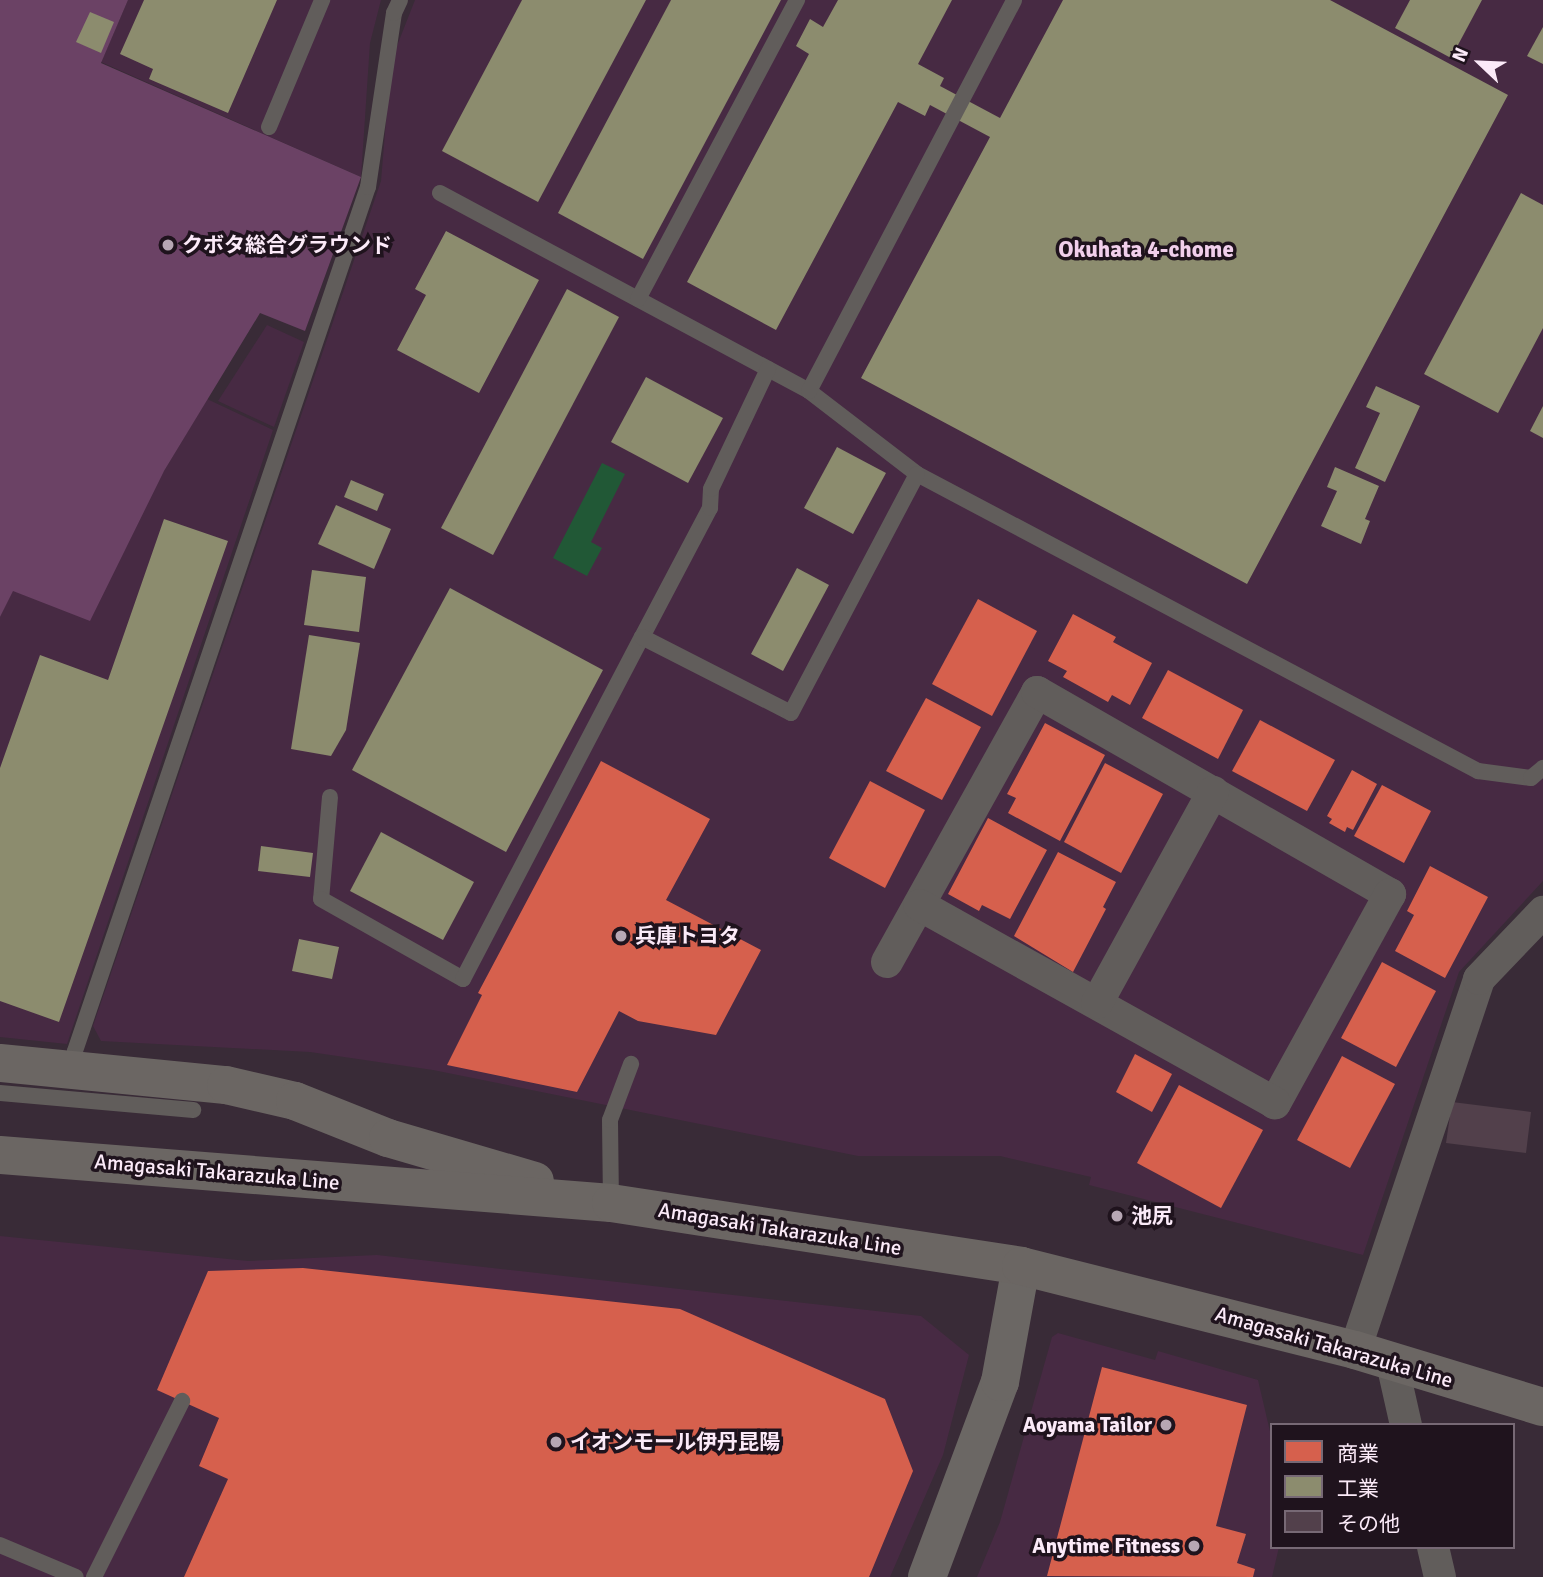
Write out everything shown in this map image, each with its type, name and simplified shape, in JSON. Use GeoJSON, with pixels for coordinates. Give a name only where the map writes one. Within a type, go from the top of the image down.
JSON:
{"type":"FeatureCollection","features":[{"type":"Feature","properties":{"kind":"main road"},"geometry":{"type":"LineString","coordinates":[[0,1063],[226,1085],[295,1101],[388,1138],[611,1203]]}},
{"type":"Feature","properties":{"kind":"main road","name":"Amagasaki Takarazuka Line"},"geometry":{"type":"LineString","coordinates":[[0,1154],[611,1203],[1021,1266],[1355,1350],[1543,1407]]}},
{"type":"Feature","properties":{"kind":"street"},"geometry":{"type":"LineString","coordinates":[[887,962],[1037,692],[1390,894],[1275,1103],[919,905]]}},
{"type":"Feature","properties":{"kind":"street"},"geometry":{"type":"LineString","coordinates":[[1097,1003],[1213,792]]}},
{"type":"Feature","properties":{"kind":"street"},"geometry":{"type":"LineString","coordinates":[[1355,1350],[1479,979],[1543,912]]}},
{"type":"Feature","properties":{"kind":"street"},"geometry":{"type":"LineString","coordinates":[[927,1577],[1000,1382],[1021,1266]]}},
{"type":"Feature","properties":{"kind":"street"},"geometry":{"type":"LineString","coordinates":[[1392,1363],[1406,1423]]}},
{"type":"Feature","properties":{"kind":"street"},"geometry":{"type":"LineString","coordinates":[[1433,1549],[1440,1577]]}},
{"type":"Feature","properties":{"kind":"lane"},"geometry":{"type":"LineString","coordinates":[[269,127],[322,0]]}},
{"type":"Feature","properties":{"kind":"lane"},"geometry":{"type":"LineString","coordinates":[[73,1070],[75,1051],[368,187],[394,13],[400,0]]}},
{"type":"Feature","properties":{"kind":"lane"},"geometry":{"type":"LineString","coordinates":[[638,299],[797,0]]}},
{"type":"Feature","properties":{"kind":"lane"},"geometry":{"type":"LineString","coordinates":[[809,391],[1013,0]]}},
{"type":"Feature","properties":{"kind":"lane"},"geometry":{"type":"LineString","coordinates":[[440,193],[809,391],[917,474],[1478,771],[1531,778],[1543,768]]}},
{"type":"Feature","properties":{"kind":"lane"},"geometry":{"type":"LineString","coordinates":[[330,797],[321,899],[463,979],[710,508],[710,489],[768,369]]}},
{"type":"Feature","properties":{"kind":"lane"},"geometry":{"type":"LineString","coordinates":[[642,638],[791,713],[917,474]]}},
{"type":"Feature","properties":{"kind":"lane"},"geometry":{"type":"LineString","coordinates":[[611,1203],[610,1120],[631,1064]]}},
{"type":"Feature","properties":{"kind":"lane"},"geometry":{"type":"LineString","coordinates":[[0,1093],[193,1110]]}},
{"type":"Feature","properties":{"kind":"lane"},"geometry":{"type":"LineString","coordinates":[[94,1577],[182,1401]]}},
{"type":"Feature","properties":{"kind":"lane"},"geometry":{"type":"LineString","coordinates":[[0,1545],[76,1577]]}},
{"type":"Feature","properties":{"kind":"shaded area","name":"クボタ総合グラウンド"},"geometry":{"type":"Polygon","coordinates":[[[0,0],[128,0],[101,63],[361,177],[305,331],[260,313],[164,471],[90,621],[13,591],[0,617],[0,0]]]}},
{"type":"Feature","properties":{"kind":"shaded area"},"geometry":{"type":"Polygon","coordinates":[[[128,0],[381,0],[370,43],[361,177],[101,62],[128,0]]]}},
{"type":"Feature","properties":{"kind":"shaded area"},"geometry":{"type":"Polygon","coordinates":[[[415,0],[1543,0],[1543,881],[1459,972],[1363,1255],[1089,1185],[1091,1177],[1000,1156],[858,1156],[433,1070],[310,1052],[101,1041],[93,1026],[381,181],[391,61],[415,0]]]}},
{"type":"Feature","properties":{"kind":"shaded area"},"geometry":{"type":"Polygon","coordinates":[[[267,325],[304,342],[274,427],[218,401],[267,325]]]}},
{"type":"Feature","properties":{"kind":"shaded area"},"geometry":{"type":"Polygon","coordinates":[[[207,399],[273,430],[67,1044],[0,1037],[0,617],[12,591],[164,471],[207,399]]]}},
{"type":"Feature","properties":{"kind":"shaded area"},"geometry":{"type":"Polygon","coordinates":[[[602,463],[625,474],[591,542],[602,548],[587,576],[553,558],[602,463]]]}},
{"type":"Feature","properties":{"kind":"shaded area","name":"イオンモール伊丹昆陽"},"geometry":{"type":"Polygon","coordinates":[[[0,1236],[248,1261],[377,1255],[921,1316],[969,1355],[943,1455],[890,1577],[0,1577],[0,1236]]]}},
{"type":"Feature","properties":{"kind":"shaded area"},"geometry":{"type":"Polygon","coordinates":[[[1058,1333],[1155,1360],[1158,1351],[1258,1380],[1270,1431],[1270,1549],[1279,1549],[1272,1577],[977,1577],[1000,1522],[1052,1337],[1058,1333]]]}},
{"type":"Feature","properties":{"kind":"building: 商業"},"geometry":{"type":"Polygon","coordinates":[[[978,599],[1037,631],[992,716],[932,684],[978,599]]]}},
{"type":"Feature","properties":{"kind":"building: 商業"},"geometry":{"type":"Polygon","coordinates":[[[1073,614],[1116,637],[1113,642],[1152,663],[1130,705],[1112,695],[1108,702],[1063,677],[1067,671],[1048,661],[1073,614]]]}},
{"type":"Feature","properties":{"kind":"building: 商業"},"geometry":{"type":"Polygon","coordinates":[[[1168,670],[1243,710],[1218,759],[1142,718],[1168,670]]]}},
{"type":"Feature","properties":{"kind":"building: 商業"},"geometry":{"type":"Polygon","coordinates":[[[926,698],[981,727],[942,800],[886,771],[926,698]]]}},
{"type":"Feature","properties":{"kind":"building: 商業"},"geometry":{"type":"Polygon","coordinates":[[[1260,720],[1335,760],[1307,811],[1232,771],[1260,720]]]}},
{"type":"Feature","properties":{"kind":"building: 商業"},"geometry":{"type":"Polygon","coordinates":[[[1045,723],[1105,755],[1060,841],[1008,813],[1016,798],[1007,794],[1045,723]]]}},
{"type":"Feature","properties":{"kind":"building: 商業","name":"兵庫トヨタ"},"geometry":{"type":"Polygon","coordinates":[[[601,761],[710,819],[666,900],[761,950],[716,1035],[638,1021],[619,1011],[577,1092],[447,1065],[482,995],[478,993],[601,761]]]}},
{"type":"Feature","properties":{"kind":"building: 商業"},"geometry":{"type":"Polygon","coordinates":[[[1105,763],[1163,794],[1121,873],[1064,842],[1105,763]]]}},
{"type":"Feature","properties":{"kind":"building: 商業"},"geometry":{"type":"Polygon","coordinates":[[[1352,770],[1377,784],[1353,830],[1347,827],[1345,832],[1329,823],[1332,819],[1327,816],[1352,770]]]}},
{"type":"Feature","properties":{"kind":"building: 商業"},"geometry":{"type":"Polygon","coordinates":[[[870,781],[925,810],[885,888],[829,858],[870,781]]]}},
{"type":"Feature","properties":{"kind":"building: 商業"},"geometry":{"type":"Polygon","coordinates":[[[1382,785],[1431,811],[1404,863],[1354,836],[1382,785]]]}},
{"type":"Feature","properties":{"kind":"building: 商業"},"geometry":{"type":"Polygon","coordinates":[[[988,818],[1047,850],[1010,919],[982,905],[979,911],[948,894],[988,818]]]}},
{"type":"Feature","properties":{"kind":"building: 商業"},"geometry":{"type":"Polygon","coordinates":[[[1058,852],[1116,882],[1103,907],[1106,909],[1073,972],[1014,936],[1058,852]]]}},
{"type":"Feature","properties":{"kind":"building: 商業"},"geometry":{"type":"Polygon","coordinates":[[[1430,866],[1488,897],[1445,978],[1395,951],[1414,915],[1407,911],[1430,866]]]}},
{"type":"Feature","properties":{"kind":"building: 商業"},"geometry":{"type":"Polygon","coordinates":[[[1382,962],[1436,991],[1396,1067],[1341,1038],[1382,962]]]}},
{"type":"Feature","properties":{"kind":"building: 商業"},"geometry":{"type":"Polygon","coordinates":[[[1135,1054],[1172,1074],[1152,1112],[1116,1092],[1135,1054]]]}},
{"type":"Feature","properties":{"kind":"building: 商業"},"geometry":{"type":"Polygon","coordinates":[[[1342,1056],[1395,1084],[1350,1168],[1297,1140],[1342,1056]]]}},
{"type":"Feature","properties":{"kind":"building: 商業"},"geometry":{"type":"Polygon","coordinates":[[[1179,1085],[1263,1130],[1221,1208],[1137,1163],[1179,1085]]]}},
{"type":"Feature","properties":{"kind":"building: 商業","name":"イオンモール伊丹昆陽"},"geometry":{"type":"Polygon","coordinates":[[[303,1268],[680,1309],[885,1399],[913,1471],[869,1577],[184,1577],[228,1479],[199,1466],[219,1418],[157,1390],[208,1271],[303,1268]]]}},
{"type":"Feature","properties":{"kind":"building: 商業"},"geometry":{"type":"Polygon","coordinates":[[[1102,1367],[1247,1405],[1216,1526],[1246,1534],[1237,1563],[1255,1569],[1253,1577],[1047,1576],[1102,1367]]]}},
{"type":"Feature","properties":{"kind":"building: 工業"},"geometry":{"type":"Polygon","coordinates":[[[144,0],[277,0],[228,113],[149,79],[153,69],[120,54],[144,0]]]}},
{"type":"Feature","properties":{"kind":"building: 工業"},"geometry":{"type":"Polygon","coordinates":[[[522,0],[646,0],[538,202],[442,151],[522,0]]]}},
{"type":"Feature","properties":{"kind":"building: 工業"},"geometry":{"type":"Polygon","coordinates":[[[671,0],[781,0],[643,259],[558,213],[671,0]]]}},
{"type":"Feature","properties":{"kind":"building: 工業"},"geometry":{"type":"Polygon","coordinates":[[[838,0],[952,0],[918,64],[944,78],[940,86],[1000,118],[1063,0],[1330,0],[1508,95],[1247,584],[861,378],[990,137],[930,105],[925,116],[898,102],[776,330],[687,282],[809,54],[796,46],[810,19],[823,27],[838,0]]]}},
{"type":"Feature","properties":{"kind":"building: 工業"},"geometry":{"type":"Polygon","coordinates":[[[1410,0],[1482,0],[1451,58],[1395,28],[1410,0]]]}},
{"type":"Feature","properties":{"kind":"building: 工業"},"geometry":{"type":"Polygon","coordinates":[[[90,12],[114,22],[101,53],[76,42],[90,12]]]}},
{"type":"Feature","properties":{"kind":"building: 工業"},"geometry":{"type":"Polygon","coordinates":[[[1543,27],[1543,64],[1527,56],[1543,27]]]}},
{"type":"Feature","properties":{"kind":"building: 工業"},"geometry":{"type":"Polygon","coordinates":[[[1521,193],[1543,205],[1543,328],[1498,413],[1424,374],[1521,193]]]}},
{"type":"Feature","properties":{"kind":"building: 工業"},"geometry":{"type":"Polygon","coordinates":[[[446,231],[539,280],[479,393],[397,350],[426,295],[415,289],[446,231]]]}},
{"type":"Feature","properties":{"kind":"building: 工業"},"geometry":{"type":"Polygon","coordinates":[[[567,289],[619,317],[493,555],[441,528],[567,289]]]}},
{"type":"Feature","properties":{"kind":"building: 工業"},"geometry":{"type":"Polygon","coordinates":[[[646,377],[723,418],[688,483],[611,442],[646,377]]]}},
{"type":"Feature","properties":{"kind":"building: 工業"},"geometry":{"type":"Polygon","coordinates":[[[1376,386],[1420,406],[1385,482],[1355,468],[1380,413],[1366,407],[1376,386]]]}},
{"type":"Feature","properties":{"kind":"building: 工業"},"geometry":{"type":"Polygon","coordinates":[[[1543,406],[1543,438],[1530,431],[1543,406]]]}},
{"type":"Feature","properties":{"kind":"building: 工業"},"geometry":{"type":"Polygon","coordinates":[[[837,447],[886,473],[853,534],[804,508],[837,447]]]}},
{"type":"Feature","properties":{"kind":"building: 工業"},"geometry":{"type":"Polygon","coordinates":[[[1335,467],[1379,486],[1365,519],[1370,521],[1361,544],[1321,526],[1337,491],[1327,487],[1335,467]]]}},
{"type":"Feature","properties":{"kind":"building: 工業"},"geometry":{"type":"Polygon","coordinates":[[[351,480],[384,494],[377,511],[344,497],[351,480]]]}},
{"type":"Feature","properties":{"kind":"building: 工業"},"geometry":{"type":"Polygon","coordinates":[[[336,505],[391,529],[374,569],[318,544],[336,505]]]}},
{"type":"Feature","properties":{"kind":"building: 工業"},"geometry":{"type":"Polygon","coordinates":[[[164,519],[228,541],[59,1022],[0,1001],[0,768],[40,655],[108,680],[164,519]]]}},
{"type":"Feature","properties":{"kind":"building: 工業"},"geometry":{"type":"Polygon","coordinates":[[[797,568],[829,585],[783,671],[751,654],[797,568]]]}},
{"type":"Feature","properties":{"kind":"building: 工業"},"geometry":{"type":"Polygon","coordinates":[[[312,570],[366,577],[359,632],[304,625],[312,570]]]}},
{"type":"Feature","properties":{"kind":"building: 工業"},"geometry":{"type":"Polygon","coordinates":[[[450,588],[603,670],[506,852],[352,770],[450,588]]]}},
{"type":"Feature","properties":{"kind":"building: 工業"},"geometry":{"type":"Polygon","coordinates":[[[309,635],[360,643],[346,730],[331,756],[291,749],[309,635]]]}},
{"type":"Feature","properties":{"kind":"building: 工業"},"geometry":{"type":"Polygon","coordinates":[[[381,832],[474,882],[443,940],[350,891],[381,832]]]}},
{"type":"Feature","properties":{"kind":"building: 工業"},"geometry":{"type":"Polygon","coordinates":[[[261,846],[313,853],[310,877],[258,871],[261,846]]]}},
{"type":"Feature","properties":{"kind":"building: 工業"},"geometry":{"type":"Polygon","coordinates":[[[299,939],[339,947],[332,979],[292,971],[299,939]]]}},
{"type":"Feature","properties":{"kind":"building: その他"},"geometry":{"type":"Polygon","coordinates":[[[1452,1102],[1531,1112],[1526,1153],[1446,1143],[1452,1102]]]}},
{"type":"Feature","properties":{"kind":"place","name":"クボタ総合グラウンド"},"geometry":{"type":"Point","coordinates":[168,245]}},
{"type":"Feature","properties":{"kind":"place","name":"兵庫トヨタ"},"geometry":{"type":"Point","coordinates":[621,936]}},
{"type":"Feature","properties":{"kind":"place","name":"池尻"},"geometry":{"type":"Point","coordinates":[1117,1216]}},
{"type":"Feature","properties":{"kind":"place","name":"Aoyama Tailor"},"geometry":{"type":"Point","coordinates":[1166,1425]}},
{"type":"Feature","properties":{"kind":"place","name":"イオンモール伊丹昆陽"},"geometry":{"type":"Point","coordinates":[556,1442]}},
{"type":"Feature","properties":{"kind":"place","name":"Anytime Fitness"},"geometry":{"type":"Point","coordinates":[1194,1546]}},
{"type":"Feature","properties":{"kind":"district","name":"Okuhata 4-chome"},"geometry":{"type":"Point","coordinates":[1146,250]}}]}
